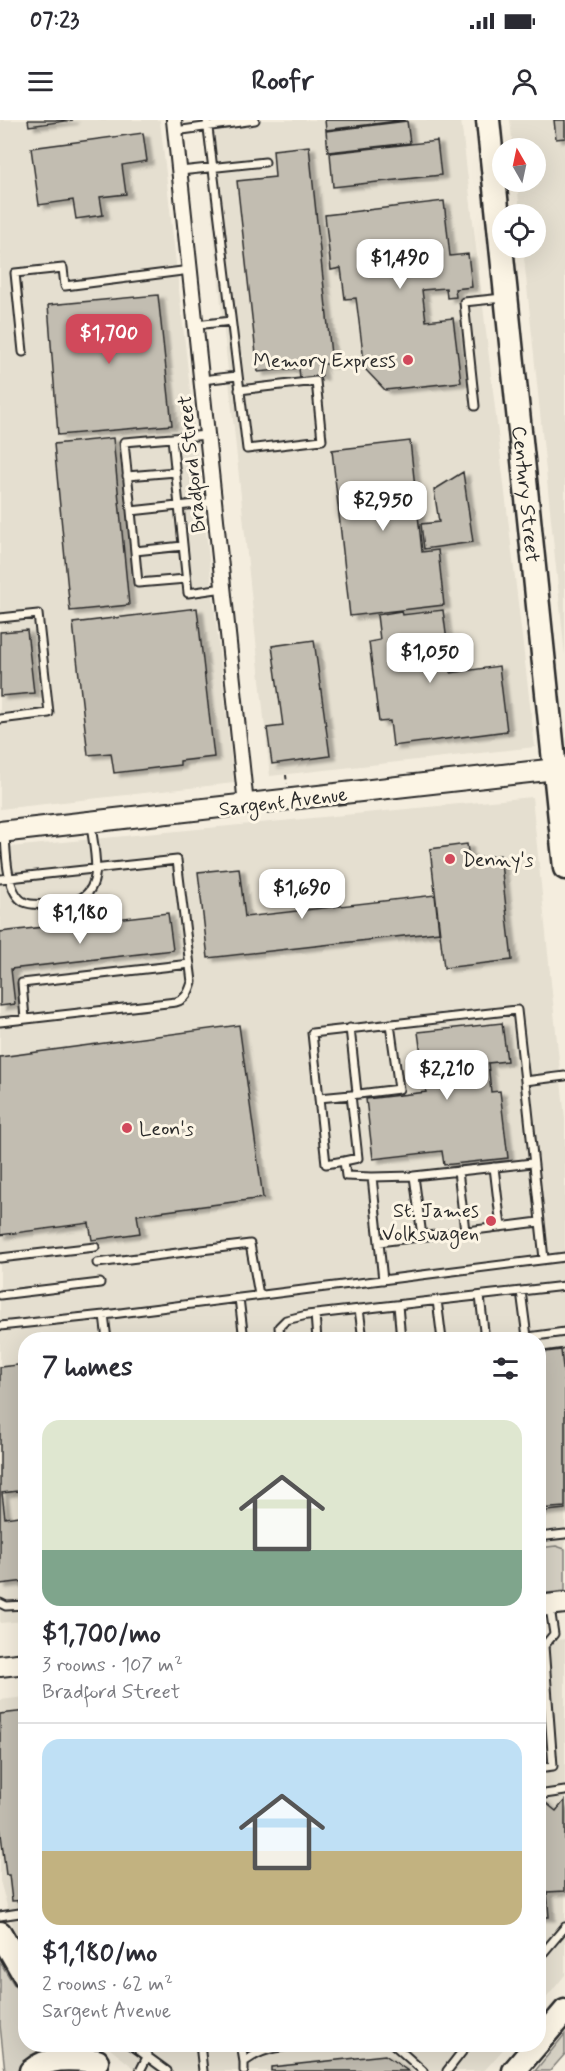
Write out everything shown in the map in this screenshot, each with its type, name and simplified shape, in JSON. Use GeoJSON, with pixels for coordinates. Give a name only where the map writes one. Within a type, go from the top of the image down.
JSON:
{"type":"FeatureCollection","features":[{"type":"Feature","properties":{"kind":"main road","name":"Century Street"},"geometry":{"type":"LineString","coordinates":[[488,120],[560,769],[565,868]]}},
{"type":"Feature","properties":{"kind":"main road","name":"Sargent Avenue"},"geometry":{"type":"LineString","coordinates":[[3,832],[560,769]]}},
{"type":"Feature","properties":{"kind":"main road"},"geometry":{"type":"LineString","coordinates":[[0,1666],[18,1664]]}},
{"type":"Feature","properties":{"kind":"main road"},"geometry":{"type":"LineString","coordinates":[[0,1933],[18,1964]]}},
{"type":"Feature","properties":{"kind":"main road"},"geometry":{"type":"LineString","coordinates":[[546,2034],[565,2011]]}},
{"type":"Feature","properties":{"kind":"main road"},"geometry":{"type":"LineString","coordinates":[[88,2052],[105,2066]]}},
{"type":"Feature","properties":{"kind":"main road"},"geometry":{"type":"LineString","coordinates":[[514,2071],[531,2052]]}},
{"type":"Feature","properties":{"kind":"main road"},"geometry":{"type":"LineString","coordinates":[[31,2071],[51,2060],[105,2066]]}},
{"type":"Feature","properties":{"kind":"street","name":"Bradford Street"},"geometry":{"type":"LineString","coordinates":[[175,125],[246,805]]}},
{"type":"Feature","properties":{"kind":"lane"},"geometry":{"type":"LineString","coordinates":[[175,125],[255,120]]}},
{"type":"Feature","properties":{"kind":"lane"},"geometry":{"type":"LineString","coordinates":[[207,123],[237,376],[247,449],[322,440],[316,381],[239,390]]}},
{"type":"Feature","properties":{"kind":"lane"},"geometry":{"type":"LineString","coordinates":[[180,171],[265,162]]}},
{"type":"Feature","properties":{"kind":"lane"},"geometry":{"type":"LineString","coordinates":[[23,352],[15,273],[63,268],[65,286],[190,270]]}},
{"type":"Feature","properties":{"kind":"lane"},"geometry":{"type":"LineString","coordinates":[[475,406],[464,302],[506,297]]}},
{"type":"Feature","properties":{"kind":"lane"},"geometry":{"type":"LineString","coordinates":[[196,325],[231,321]]}},
{"type":"Feature","properties":{"kind":"lane"},"geometry":{"type":"LineString","coordinates":[[202,380],[237,376]]}},
{"type":"Feature","properties":{"kind":"lane"},"geometry":{"type":"LineString","coordinates":[[186,579],[138,583],[124,442],[207,435]]}},
{"type":"Feature","properties":{"kind":"lane"},"geometry":{"type":"LineString","coordinates":[[172,438],[188,593],[224,588]]}},
{"type":"Feature","properties":{"kind":"lane"},"geometry":{"type":"LineString","coordinates":[[127,476],[176,472]]}},
{"type":"Feature","properties":{"kind":"lane"},"geometry":{"type":"LineString","coordinates":[[131,511],[214,502]]}},
{"type":"Feature","properties":{"kind":"lane"},"geometry":{"type":"LineString","coordinates":[[135,551],[183,546]]}},
{"type":"Feature","properties":{"kind":"lane"},"geometry":{"type":"LineString","coordinates":[[0,618],[38,614],[49,713],[0,719]]}},
{"type":"Feature","properties":{"kind":"lane"},"geometry":{"type":"LineString","coordinates":[[67,902],[82,898],[95,880],[96,868],[91,822]]}},
{"type":"Feature","properties":{"kind":"lane"},"geometry":{"type":"LineString","coordinates":[[3,832],[14,893],[24,902],[40,905],[52,904]]}},
{"type":"Feature","properties":{"kind":"lane"},"geometry":{"type":"LineString","coordinates":[[0,879],[177,860],[192,982],[183,1000],[0,1022]]}},
{"type":"Feature","properties":{"kind":"lane"},"geometry":{"type":"LineString","coordinates":[[25,1019],[22,983],[190,964]]}},
{"type":"Feature","properties":{"kind":"lane"},"geometry":{"type":"LineString","coordinates":[[350,1028],[358,1158],[326,1164],[312,1032],[517,1010],[544,1259]]}},
{"type":"Feature","properties":{"kind":"lane"},"geometry":{"type":"LineString","coordinates":[[320,1098],[399,1089],[390,1024]]}},
{"type":"Feature","properties":{"kind":"lane"},"geometry":{"type":"LineString","coordinates":[[525,1081],[565,1076]]}},
{"type":"Feature","properties":{"kind":"lane"},"geometry":{"type":"LineString","coordinates":[[344,1161],[346,1176],[372,1177],[414,1176],[532,1163]]}},
{"type":"Feature","properties":{"kind":"lane"},"geometry":{"type":"LineString","coordinates":[[494,1167],[501,1227]]}},
{"type":"Feature","properties":{"kind":"lane"},"geometry":{"type":"LineString","coordinates":[[458,1171],[465,1231]]}},
{"type":"Feature","properties":{"kind":"lane"},"geometry":{"type":"LineString","coordinates":[[414,1176],[422,1236]]}},
{"type":"Feature","properties":{"kind":"lane"},"geometry":{"type":"LineString","coordinates":[[372,1177],[383,1280]]}},
{"type":"Feature","properties":{"kind":"lane"},"geometry":{"type":"LineString","coordinates":[[379,1242],[539,1222]]}},
{"type":"Feature","properties":{"kind":"lane"},"geometry":{"type":"LineString","coordinates":[[97,1263],[250,1244],[259,1295]]}},
{"type":"Feature","properties":{"kind":"lane"},"geometry":{"type":"LineString","coordinates":[[0,1258],[95,1247]]}},
{"type":"Feature","properties":{"kind":"lane"},"geometry":{"type":"LineString","coordinates":[[0,1326],[565,1257]]}},
{"type":"Feature","properties":{"kind":"lane"},"geometry":{"type":"LineString","coordinates":[[0,1295],[100,1283]]}},
{"type":"Feature","properties":{"kind":"lane"},"geometry":{"type":"LineString","coordinates":[[279,1332],[279,1327],[286,1320],[315,1314],[565,1286]]}},
{"type":"Feature","properties":{"kind":"lane"},"geometry":{"type":"LineString","coordinates":[[522,1291],[526,1332]]}},
{"type":"Feature","properties":{"kind":"lane"},"geometry":{"type":"LineString","coordinates":[[480,1296],[484,1332]]}},
{"type":"Feature","properties":{"kind":"lane"},"geometry":{"type":"LineString","coordinates":[[239,1298],[243,1332]]}},
{"type":"Feature","properties":{"kind":"lane"},"geometry":{"type":"LineString","coordinates":[[437,1300],[441,1332]]}},
{"type":"Feature","properties":{"kind":"lane"},"geometry":{"type":"LineString","coordinates":[[398,1305],[401,1332]]}},
{"type":"Feature","properties":{"kind":"lane"},"geometry":{"type":"LineString","coordinates":[[359,1309],[362,1332]]}},
{"type":"Feature","properties":{"kind":"lane"},"geometry":{"type":"LineString","coordinates":[[315,1314],[316,1332]]}},
{"type":"Feature","properties":{"kind":"lane"},"geometry":{"type":"LineString","coordinates":[[104,1315],[105,1332]]}},
{"type":"Feature","properties":{"kind":"lane"},"geometry":{"type":"LineString","coordinates":[[546,1334],[565,1332]]}},
{"type":"Feature","properties":{"kind":"lane"},"geometry":{"type":"LineString","coordinates":[[546,1536],[565,1534]]}},
{"type":"Feature","properties":{"kind":"lane"},"geometry":{"type":"LineString","coordinates":[[0,1603],[6,1606],[18,1605]]}},
{"type":"Feature","properties":{"kind":"lane"},"geometry":{"type":"LineString","coordinates":[[546,1641],[554,1634],[551,1605]]}},
{"type":"Feature","properties":{"kind":"lane"},"geometry":{"type":"LineString","coordinates":[[546,1696],[553,1766],[546,1766]]}},
{"type":"Feature","properties":{"kind":"lane"},"geometry":{"type":"LineString","coordinates":[[546,1794],[565,1791]]}},
{"type":"Feature","properties":{"kind":"lane"},"geometry":{"type":"LineString","coordinates":[[0,1916],[18,1913]]}},
{"type":"Feature","properties":{"kind":"lane"},"geometry":{"type":"LineString","coordinates":[[546,1950],[565,1927]]}},
{"type":"Feature","properties":{"kind":"lane"},"geometry":{"type":"LineString","coordinates":[[140,2052],[167,2071]]}},
{"type":"Feature","properties":{"kind":"lane"},"geometry":{"type":"LineString","coordinates":[[140,2071],[147,2057],[147,2052]]}},
{"type":"Feature","properties":{"kind":"lane"},"geometry":{"type":"LineString","coordinates":[[202,2052],[203,2071]]}},
{"type":"Feature","properties":{"kind":"lane"},"geometry":{"type":"LineString","coordinates":[[242,2052],[244,2071]]}},
{"type":"Feature","properties":{"kind":"lane"},"geometry":{"type":"LineString","coordinates":[[244,2062],[259,2052]]}},
{"type":"Feature","properties":{"kind":"lane"},"geometry":{"type":"LineString","coordinates":[[402,2052],[423,2071]]}},
{"type":"Feature","properties":{"kind":"lane"},"geometry":{"type":"LineString","coordinates":[[447,2071],[462,2052]]}},
{"type":"Feature","properties":{"kind":"path"},"geometry":{"type":"LineString","coordinates":[[286,775],[287,785]]}},
{"type":"Feature","properties":{"kind":"shaded area"},"geometry":{"type":"Polygon","coordinates":[[[0,120],[160,120],[234,783],[0,809],[0,120]]]}},
{"type":"Feature","properties":{"kind":"shaded area"},"geometry":{"type":"Polygon","coordinates":[[[202,120],[461,120],[535,747],[270,776],[202,120]]]}},
{"type":"Feature","properties":{"kind":"shaded area"},"geometry":{"type":"Polygon","coordinates":[[[510,120],[565,120],[565,655],[524,258],[546,258],[546,204],[519,204],[518,192],[546,192],[546,138],[512,138],[510,120]]]}},
{"type":"Feature","properties":{"kind":"shaded area"},"geometry":{"type":"Polygon","coordinates":[[[532,797],[565,1119],[565,1562],[546,1564],[546,1332],[18,1332],[18,1622],[0,1623],[0,848],[532,797]]]}},
{"type":"Feature","properties":{"kind":"shaded area"},"geometry":{"type":"Polygon","coordinates":[[[556,1546],[565,1549],[565,1591],[546,1593],[546,1547],[556,1546]]]}},
{"type":"Feature","properties":{"kind":"shaded area"},"geometry":{"type":"Polygon","coordinates":[[[565,1639],[565,1975],[546,1998],[546,1641],[565,1639]]]}},
{"type":"Feature","properties":{"kind":"shaded area"},"geometry":{"type":"Polygon","coordinates":[[[18,1698],[18,1937],[0,1881],[0,1700],[18,1698]]]}},
{"type":"Feature","properties":{"kind":"shaded area"},"geometry":{"type":"Polygon","coordinates":[[[0,1962],[18,1991],[18,2052],[64,2052],[21,2071],[5,2071],[0,2025],[0,1962]]]}},
{"type":"Feature","properties":{"kind":"shaded area"},"geometry":{"type":"Polygon","coordinates":[[[565,2034],[565,2054],[550,2071],[535,2071],[565,2034]]]}},
{"type":"Feature","properties":{"kind":"shaded area"},"geometry":{"type":"Polygon","coordinates":[[[114,2052],[501,2052],[484,2071],[138,2071],[114,2052]]]}},
{"type":"Feature","properties":{"kind":"building"},"geometry":{"type":"Polygon","coordinates":[[[28,120],[73,120],[29,126],[28,120]]]}},
{"type":"Feature","properties":{"kind":"building"},"geometry":{"type":"Polygon","coordinates":[[[325,120],[405,120],[326,130],[325,120]]]}},
{"type":"Feature","properties":{"kind":"building"},"geometry":{"type":"Polygon","coordinates":[[[554,120],[565,120],[565,138],[556,139],[554,120]]]}},
{"type":"Feature","properties":{"kind":"building"},"geometry":{"type":"Polygon","coordinates":[[[407,121],[410,143],[328,152],[326,131],[407,121]]]}},
{"type":"Feature","properties":{"kind":"building"},"geometry":{"type":"Polygon","coordinates":[[[143,133],[147,161],[122,165],[126,194],[100,197],[103,215],[76,219],[73,200],[39,205],[31,148],[143,133]]]}},
{"type":"Feature","properties":{"kind":"building"},"geometry":{"type":"Polygon","coordinates":[[[437,141],[441,175],[333,187],[330,153],[437,141]]]}},
{"type":"Feature","properties":{"kind":"building"},"geometry":{"type":"Polygon","coordinates":[[[309,146],[332,364],[320,364],[322,376],[300,378],[299,368],[258,372],[237,181],[275,177],[273,150],[309,146]]]}},
{"type":"Feature","properties":{"kind":"building"},"geometry":{"type":"Polygon","coordinates":[[[444,201],[450,256],[468,254],[472,287],[455,289],[456,297],[447,298],[446,288],[422,290],[426,321],[453,318],[461,382],[385,390],[365,369],[356,298],[345,299],[341,268],[331,270],[325,215],[444,201]]]}},
{"type":"Feature","properties":{"kind":"building"},"geometry":{"type":"Polygon","coordinates":[[[158,295],[172,425],[58,435],[48,305],[158,295]]]}},
{"type":"Feature","properties":{"kind":"building"},"geometry":{"type":"Polygon","coordinates":[[[113,438],[129,605],[70,611],[54,444],[113,438]]]}},
{"type":"Feature","properties":{"kind":"building"},"geometry":{"type":"Polygon","coordinates":[[[410,441],[422,552],[438,550],[444,605],[350,616],[332,450],[410,441]]]}},
{"type":"Feature","properties":{"kind":"building"},"geometry":{"type":"Polygon","coordinates":[[[463,472],[473,542],[424,549],[421,524],[439,522],[434,490],[463,472]]]}},
{"type":"Feature","properties":{"kind":"building"},"geometry":{"type":"Polygon","coordinates":[[[197,608],[214,757],[180,761],[180,765],[114,773],[111,753],[88,755],[73,623],[197,608]]]}},
{"type":"Feature","properties":{"kind":"building"},"geometry":{"type":"Polygon","coordinates":[[[443,610],[451,673],[499,666],[507,731],[393,746],[390,721],[379,722],[369,642],[380,640],[377,615],[401,611],[402,615],[443,610]]]}},
{"type":"Feature","properties":{"kind":"building"},"geometry":{"type":"Polygon","coordinates":[[[27,630],[34,693],[0,696],[0,632],[27,630]]]}},
{"type":"Feature","properties":{"kind":"building"},"geometry":{"type":"Polygon","coordinates":[[[314,640],[330,756],[272,764],[267,728],[283,726],[272,646],[314,640]]]}},
{"type":"Feature","properties":{"kind":"building"},"geometry":{"type":"Polygon","coordinates":[[[467,844],[469,859],[500,855],[512,960],[444,968],[430,849],[467,844]]]}},
{"type":"Feature","properties":{"kind":"building"},"geometry":{"type":"Polygon","coordinates":[[[239,868],[245,917],[435,895],[439,932],[208,958],[198,872],[239,868]]]}},
{"type":"Feature","properties":{"kind":"building"},"geometry":{"type":"Polygon","coordinates":[[[168,913],[173,950],[11,969],[15,1004],[0,1006],[0,932],[168,913]]]}},
{"type":"Feature","properties":{"kind":"building"},"geometry":{"type":"Polygon","coordinates":[[[502,1023],[507,1061],[488,1063],[491,1092],[500,1091],[508,1158],[444,1165],[442,1151],[373,1159],[366,1099],[426,1092],[418,1032],[502,1023]]]}},
{"type":"Feature","properties":{"kind":"building","name":"Leon's"},"geometry":{"type":"Polygon","coordinates":[[[239,1025],[263,1198],[137,1215],[140,1233],[92,1240],[89,1223],[0,1235],[0,1057],[239,1025]]]}},
{"type":"Feature","properties":{"kind":"building"},"geometry":{"type":"Polygon","coordinates":[[[565,1348],[565,1507],[546,1508],[546,1351],[565,1348]]]}},
{"type":"Feature","properties":{"kind":"building"},"geometry":{"type":"Polygon","coordinates":[[[561,1350],[565,1385],[565,1509],[546,1511],[546,1352],[561,1350]]]}},
{"type":"Feature","properties":{"kind":"building"},"geometry":{"type":"Polygon","coordinates":[[[18,1365],[18,1491],[2,1493],[5,1518],[18,1516],[18,1582],[0,1584],[0,1367],[18,1365]]]}},
{"type":"Feature","properties":{"kind":"building"},"geometry":{"type":"Polygon","coordinates":[[[18,1712],[18,1901],[12,1901],[9,1875],[6,1875],[0,1826],[0,1714],[18,1712]]]}},
{"type":"Feature","properties":{"kind":"building"},"geometry":{"type":"Polygon","coordinates":[[[565,1800],[565,1891],[547,1892],[549,1917],[546,1917],[546,1803],[556,1811],[565,1800]]]}},
{"type":"Feature","properties":{"kind":"building"},"geometry":{"type":"Polygon","coordinates":[[[385,2055],[408,2071],[271,2071],[271,2067],[385,2055]]]}},
{"type":"Feature","properties":{"kind":"place","name":"Memory Express"},"geometry":{"type":"Point","coordinates":[408,360]}},
{"type":"Feature","properties":{"kind":"place","name":"Denny's"},"geometry":{"type":"Point","coordinates":[450,859]}},
{"type":"Feature","properties":{"kind":"place","name":"Leon's"},"geometry":{"type":"Point","coordinates":[127,1128]}},
{"type":"Feature","properties":{"kind":"place","name":"St. James Volkswagen"},"geometry":{"type":"Point","coordinates":[491,1221]}}]}
